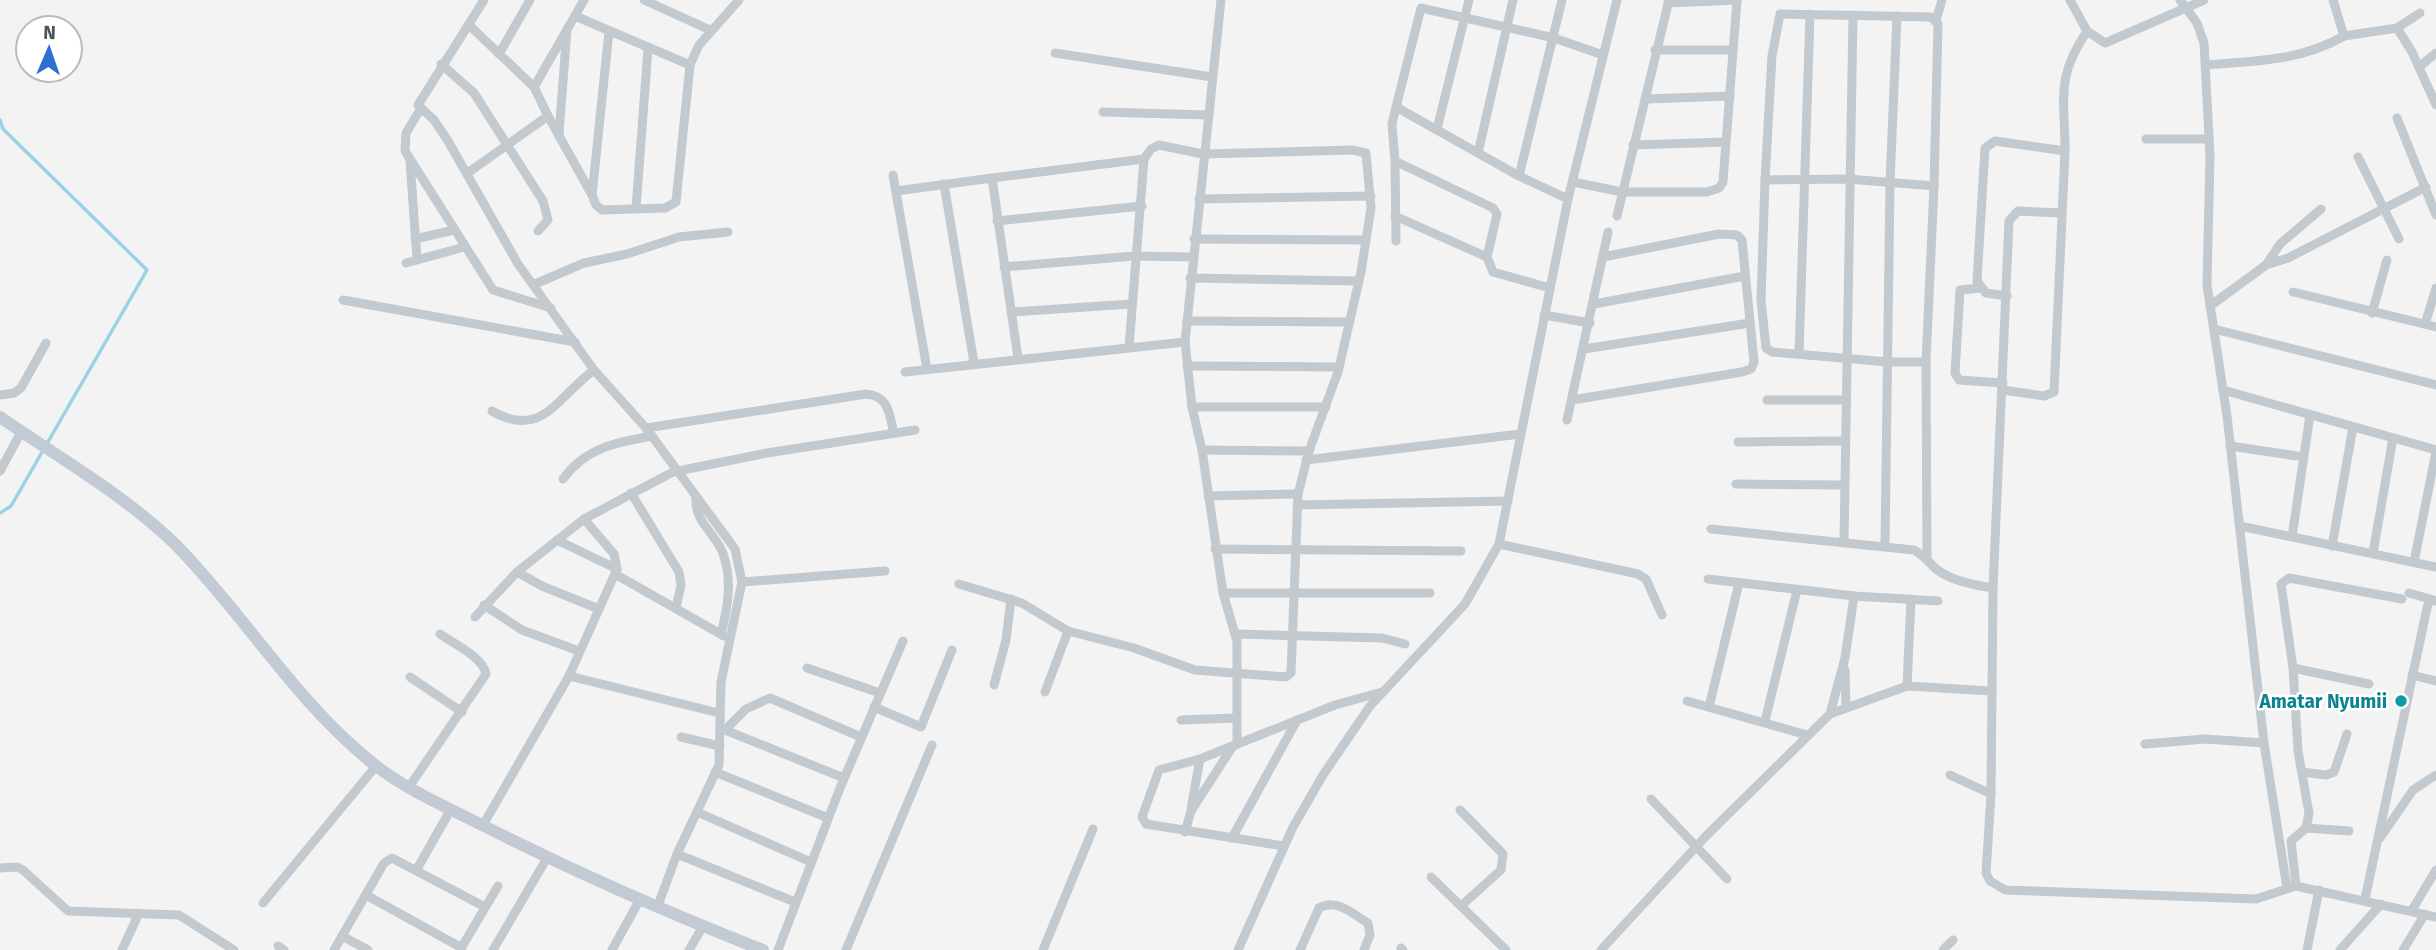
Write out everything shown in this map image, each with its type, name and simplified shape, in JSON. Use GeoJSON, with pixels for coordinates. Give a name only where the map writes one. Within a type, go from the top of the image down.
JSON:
{"type":"FeatureCollection","features":[{"type":"Feature","properties":{"kind":"main road"},"geometry":{"type":"LineString","coordinates":[[0,417],[122,501],[177,547],[336,732],[376,766],[408,787],[547,858],[702,928],[762,950]]}},
{"type":"Feature","properties":{"kind":"street"},"geometry":{"type":"LineString","coordinates":[[484,0],[418,104],[434,120],[469,173],[518,264],[535,284],[594,370],[679,470],[735,549],[742,582],[725,636]]}},
{"type":"Feature","properties":{"kind":"street"},"geometry":{"type":"LineString","coordinates":[[499,54],[530,0]]}},
{"type":"Feature","properties":{"kind":"street"},"geometry":{"type":"LineString","coordinates":[[534,87],[584,0]]}},
{"type":"Feature","properties":{"kind":"street"},"geometry":{"type":"LineString","coordinates":[[644,0],[710,30]]}},
{"type":"Feature","properties":{"kind":"street"},"geometry":{"type":"LineString","coordinates":[[469,26],[534,87],[596,205],[602,209],[665,208],[676,202],[690,65],[699,45],[710,30],[739,0]]}},
{"type":"Feature","properties":{"kind":"street"},"geometry":{"type":"LineString","coordinates":[[1191,811],[1235,745],[1236,718],[1235,634],[1223,593],[1215,548],[1202,450],[1192,407],[1185,342],[1221,0]]}},
{"type":"Feature","properties":{"kind":"street"},"geometry":{"type":"LineString","coordinates":[[1437,129],[1469,0]]}},
{"type":"Feature","properties":{"kind":"street"},"geometry":{"type":"LineString","coordinates":[[1478,153],[1513,0]]}},
{"type":"Feature","properties":{"kind":"street"},"geometry":{"type":"LineString","coordinates":[[1519,176],[1562,0]]}},
{"type":"Feature","properties":{"kind":"street"},"geometry":{"type":"LineString","coordinates":[[1238,950],[1284,846],[1323,775],[1370,705],[1465,604],[1499,544],[1568,199],[1617,0]]}},
{"type":"Feature","properties":{"kind":"street"},"geometry":{"type":"LineString","coordinates":[[1573,182],[1622,192],[1707,192],[1718,188],[1723,182],[1737,0],[1668,2],[1655,50],[1645,99],[1633,145],[1622,192],[1617,216]]}},
{"type":"Feature","properties":{"kind":"street"},"geometry":{"type":"LineString","coordinates":[[1927,558],[1926,362],[1934,186],[1936,20],[1942,0]]}},
{"type":"Feature","properties":{"kind":"street"},"geometry":{"type":"LineString","coordinates":[[2070,0],[2087,32],[2105,43],[2182,3],[2204,0]]}},
{"type":"Feature","properties":{"kind":"street"},"geometry":{"type":"LineString","coordinates":[[2333,0],[2344,36]]}},
{"type":"Feature","properties":{"kind":"street"},"geometry":{"type":"LineString","coordinates":[[2182,3],[2197,23],[2204,43],[2209,139],[2207,268],[2210,306],[2240,526],[2264,743],[2292,887]]}},
{"type":"Feature","properties":{"kind":"street"},"geometry":{"type":"LineString","coordinates":[[1396,241],[1392,124],[1422,4],[1465,18],[1554,38],[1603,55]]}},
{"type":"Feature","properties":{"kind":"street"},"geometry":{"type":"LineString","coordinates":[[2206,65],[2307,54],[2344,36],[2397,28],[2420,13]]}},
{"type":"Feature","properties":{"kind":"street"},"geometry":{"type":"LineString","coordinates":[[1926,362],[1888,362],[1772,352],[1766,348],[1764,341],[1761,300],[1772,55],[1780,14],[1897,16],[1936,20]]}},
{"type":"Feature","properties":{"kind":"street"},"geometry":{"type":"LineString","coordinates":[[1799,355],[1807,179],[1810,14]]}},
{"type":"Feature","properties":{"kind":"street"},"geometry":{"type":"LineString","coordinates":[[1844,542],[1843,440],[1853,15]]}},
{"type":"Feature","properties":{"kind":"street"},"geometry":{"type":"LineString","coordinates":[[575,16],[690,65]]}},
{"type":"Feature","properties":{"kind":"street"},"geometry":{"type":"LineString","coordinates":[[1885,545],[1890,183],[1897,16]]}},
{"type":"Feature","properties":{"kind":"street"},"geometry":{"type":"LineString","coordinates":[[2397,28],[2436,105]]}},
{"type":"Feature","properties":{"kind":"street"},"geometry":{"type":"LineString","coordinates":[[559,134],[567,29]]}},
{"type":"Feature","properties":{"kind":"street"},"geometry":{"type":"LineString","coordinates":[[592,195],[609,31]]}},
{"type":"Feature","properties":{"kind":"street"},"geometry":{"type":"LineString","coordinates":[[1980,288],[1960,290],[1955,373],[1958,380],[2003,386],[2044,396],[2054,392],[2065,151],[2065,78],[2070,57],[2087,32]]}},
{"type":"Feature","properties":{"kind":"street"},"geometry":{"type":"LineString","coordinates":[[636,208],[648,49]]}},
{"type":"Feature","properties":{"kind":"street"},"geometry":{"type":"LineString","coordinates":[[1655,50],[1732,50]]}},
{"type":"Feature","properties":{"kind":"street"},"geometry":{"type":"LineString","coordinates":[[1055,53],[1212,77]]}},
{"type":"Feature","properties":{"kind":"street"},"geometry":{"type":"LineString","coordinates":[[2419,67],[2436,53]]}},
{"type":"Feature","properties":{"kind":"street"},"geometry":{"type":"LineString","coordinates":[[441,64],[474,93],[548,209],[548,223],[538,231]]}},
{"type":"Feature","properties":{"kind":"street"},"geometry":{"type":"LineString","coordinates":[[1645,99],[1730,96]]}},
{"type":"Feature","properties":{"kind":"street"},"geometry":{"type":"LineString","coordinates":[[1396,107],[1519,176],[1568,199]]}},
{"type":"Feature","properties":{"kind":"street"},"geometry":{"type":"LineString","coordinates":[[421,108],[404,143],[410,159],[464,247],[493,290],[551,308]]}},
{"type":"Feature","properties":{"kind":"street"},"geometry":{"type":"LineString","coordinates":[[1103,111],[1208,115]]}},
{"type":"Feature","properties":{"kind":"street"},"geometry":{"type":"LineString","coordinates":[[469,173],[548,116]]}},
{"type":"Feature","properties":{"kind":"street"},"geometry":{"type":"LineString","coordinates":[[2397,118],[2436,215]]}},
{"type":"Feature","properties":{"kind":"street"},"geometry":{"type":"LineString","coordinates":[[2146,139],[2209,139]]}},
{"type":"Feature","properties":{"kind":"street"},"geometry":{"type":"LineString","coordinates":[[2007,296],[1986,292],[1980,288],[1977,281],[1985,148],[1995,141],[2065,151]]}},
{"type":"Feature","properties":{"kind":"street"},"geometry":{"type":"LineString","coordinates":[[1633,145],[1725,142]]}},
{"type":"Feature","properties":{"kind":"street"},"geometry":{"type":"LineString","coordinates":[[959,584],[1011,599],[1068,631],[1145,651],[1203,672],[1286,677],[1294,668],[1294,549],[1298,494],[1308,456],[1339,367],[1359,281],[1371,196],[1369,161],[1362,151],[1203,154],[1159,145],[1151,149],[1144,159],[1142,206],[1134,256],[1129,347]]}},
{"type":"Feature","properties":{"kind":"street"},"geometry":{"type":"LineString","coordinates":[[2358,157],[2399,239]]}},
{"type":"Feature","properties":{"kind":"street"},"geometry":{"type":"LineString","coordinates":[[410,159],[417,260]]}},
{"type":"Feature","properties":{"kind":"street"},"geometry":{"type":"LineString","coordinates":[[896,191],[1144,159]]}},
{"type":"Feature","properties":{"kind":"street"},"geometry":{"type":"LineString","coordinates":[[1395,161],[1493,208],[1497,214],[1487,257],[1493,272],[1550,288]]}},
{"type":"Feature","properties":{"kind":"street"},"geometry":{"type":"LineString","coordinates":[[893,175],[927,369]]}},
{"type":"Feature","properties":{"kind":"street"},"geometry":{"type":"LineString","coordinates":[[992,178],[1018,358]]}},
{"type":"Feature","properties":{"kind":"street"},"geometry":{"type":"LineString","coordinates":[[1765,180],[1848,179],[1934,186]]}},
{"type":"Feature","properties":{"kind":"street"},"geometry":{"type":"LineString","coordinates":[[944,184],[974,363]]}},
{"type":"Feature","properties":{"kind":"street"},"geometry":{"type":"LineString","coordinates":[[2210,306],[2266,265],[2288,258],[2426,187]]}},
{"type":"Feature","properties":{"kind":"street"},"geometry":{"type":"LineString","coordinates":[[1199,199],[1371,196]]}},
{"type":"Feature","properties":{"kind":"street"},"geometry":{"type":"LineString","coordinates":[[997,221],[1142,206]]}},
{"type":"Feature","properties":{"kind":"street"},"geometry":{"type":"LineString","coordinates":[[2266,265],[2280,244],[2321,208]]}},
{"type":"Feature","properties":{"kind":"street"},"geometry":{"type":"LineString","coordinates":[[2062,213],[2028,210],[2012,215],[1993,588],[1991,794],[1986,873],[1990,881],[2005,890],[2256,899],[2292,887],[2365,899],[2413,909],[2436,917]]}},
{"type":"Feature","properties":{"kind":"street"},"geometry":{"type":"LineString","coordinates":[[1395,216],[1487,257]]}},
{"type":"Feature","properties":{"kind":"street"},"geometry":{"type":"LineString","coordinates":[[415,239],[454,230]]}},
{"type":"Feature","properties":{"kind":"street"},"geometry":{"type":"LineString","coordinates":[[535,284],[584,263],[679,237],[728,232]]}},
{"type":"Feature","properties":{"kind":"street"},"geometry":{"type":"LineString","coordinates":[[1567,420],[1608,232]]}},
{"type":"Feature","properties":{"kind":"street"},"geometry":{"type":"LineString","coordinates":[[1572,400],[1751,369],[1754,362],[1742,240],[1731,234],[1603,257]]}},
{"type":"Feature","properties":{"kind":"street"},"geometry":{"type":"LineString","coordinates":[[1194,239],[1366,240]]}},
{"type":"Feature","properties":{"kind":"street"},"geometry":{"type":"LineString","coordinates":[[406,263],[464,247]]}},
{"type":"Feature","properties":{"kind":"street"},"geometry":{"type":"LineString","coordinates":[[1004,268],[1134,256],[1192,257]]}},
{"type":"Feature","properties":{"kind":"street"},"geometry":{"type":"LineString","coordinates":[[2372,313],[2387,260]]}},
{"type":"Feature","properties":{"kind":"street"},"geometry":{"type":"LineString","coordinates":[[1594,304],[1745,276]]}},
{"type":"Feature","properties":{"kind":"street"},"geometry":{"type":"LineString","coordinates":[[1190,278],[1359,281]]}},
{"type":"Feature","properties":{"kind":"street"},"geometry":{"type":"LineString","coordinates":[[2425,324],[2436,288]]}},
{"type":"Feature","properties":{"kind":"street"},"geometry":{"type":"LineString","coordinates":[[2293,292],[2436,327]]}},
{"type":"Feature","properties":{"kind":"street"},"geometry":{"type":"LineString","coordinates":[[343,300],[575,342]]}},
{"type":"Feature","properties":{"kind":"street"},"geometry":{"type":"LineString","coordinates":[[1011,312],[1132,304]]}},
{"type":"Feature","properties":{"kind":"street"},"geometry":{"type":"LineString","coordinates":[[1544,315],[1590,323]]}},
{"type":"Feature","properties":{"kind":"street"},"geometry":{"type":"LineString","coordinates":[[1187,321],[1349,322]]}},
{"type":"Feature","properties":{"kind":"street"},"geometry":{"type":"LineString","coordinates":[[1584,349],[1750,323]]}},
{"type":"Feature","properties":{"kind":"street"},"geometry":{"type":"LineString","coordinates":[[2214,329],[2436,385]]}},
{"type":"Feature","properties":{"kind":"street"},"geometry":{"type":"LineString","coordinates":[[905,372],[1185,342]]}},
{"type":"Feature","properties":{"kind":"street"},"geometry":{"type":"LineString","coordinates":[[0,395],[14,393],[21,388],[46,344]]}},
{"type":"Feature","properties":{"kind":"street"},"geometry":{"type":"LineString","coordinates":[[1187,366],[1339,367]]}},
{"type":"Feature","properties":{"kind":"street"},"geometry":{"type":"LineString","coordinates":[[492,411],[514,421],[535,421],[594,370]]}},
{"type":"Feature","properties":{"kind":"street"},"geometry":{"type":"LineString","coordinates":[[2223,390],[2436,451],[2414,562]]}},
{"type":"Feature","properties":{"kind":"street"},"geometry":{"type":"LineString","coordinates":[[564,479],[575,463],[596,450],[649,432],[866,394],[881,396],[886,401],[894,433]]}},
{"type":"Feature","properties":{"kind":"street"},"geometry":{"type":"LineString","coordinates":[[1767,400],[1844,400]]}},
{"type":"Feature","properties":{"kind":"street"},"geometry":{"type":"LineString","coordinates":[[1192,407],[1326,407]]}},
{"type":"Feature","properties":{"kind":"street"},"geometry":{"type":"LineString","coordinates":[[2292,537],[2309,415]]}},
{"type":"Feature","properties":{"kind":"street"},"geometry":{"type":"LineString","coordinates":[[2332,545],[2353,427]]}},
{"type":"Feature","properties":{"kind":"street"},"geometry":{"type":"LineString","coordinates":[[475,617],[517,572],[584,519],[679,470],[915,430]]}},
{"type":"Feature","properties":{"kind":"street"},"geometry":{"type":"LineString","coordinates":[[0,471],[23,433]]}},
{"type":"Feature","properties":{"kind":"street"},"geometry":{"type":"LineString","coordinates":[[1202,450],[1308,456],[1520,434]]}},
{"type":"Feature","properties":{"kind":"street"},"geometry":{"type":"LineString","coordinates":[[2373,553],[2393,438]]}},
{"type":"Feature","properties":{"kind":"street"},"geometry":{"type":"LineString","coordinates":[[1738,442],[1843,440]]}},
{"type":"Feature","properties":{"kind":"street"},"geometry":{"type":"LineString","coordinates":[[2230,446],[2297,456]]}},
{"type":"Feature","properties":{"kind":"street"},"geometry":{"type":"LineString","coordinates":[[1735,484],[1844,485]]}},
{"type":"Feature","properties":{"kind":"street"},"geometry":{"type":"LineString","coordinates":[[631,493],[679,572],[681,585],[676,608]]}},
{"type":"Feature","properties":{"kind":"street"},"geometry":{"type":"LineString","coordinates":[[1208,496],[1298,494]]}},
{"type":"Feature","properties":{"kind":"street"},"geometry":{"type":"LineString","coordinates":[[657,908],[677,854],[715,772],[722,730],[719,713],[728,607],[726,564],[721,549],[695,510],[696,497]]}},
{"type":"Feature","properties":{"kind":"street"},"geometry":{"type":"LineString","coordinates":[[1297,505],[1508,501]]}},
{"type":"Feature","properties":{"kind":"street"},"geometry":{"type":"LineString","coordinates":[[483,825],[569,676],[616,571],[614,554],[584,519]]}},
{"type":"Feature","properties":{"kind":"street"},"geometry":{"type":"LineString","coordinates":[[2240,526],[2436,567]]}},
{"type":"Feature","properties":{"kind":"street"},"geometry":{"type":"LineString","coordinates":[[1711,529],[1914,550],[1927,558],[1937,569],[1960,580],[1993,588]]}},
{"type":"Feature","properties":{"kind":"street"},"geometry":{"type":"LineString","coordinates":[[557,540],[616,571],[725,636]]}},
{"type":"Feature","properties":{"kind":"street"},"geometry":{"type":"LineString","coordinates":[[1499,544],[1638,574],[1646,579],[1662,615]]}},
{"type":"Feature","properties":{"kind":"street"},"geometry":{"type":"LineString","coordinates":[[1215,548],[1461,551]]}},
{"type":"Feature","properties":{"kind":"street"},"geometry":{"type":"LineString","coordinates":[[742,582],[885,571]]}},
{"type":"Feature","properties":{"kind":"street"},"geometry":{"type":"LineString","coordinates":[[517,572],[542,586],[599,609]]}},
{"type":"Feature","properties":{"kind":"street"},"geometry":{"type":"LineString","coordinates":[[1708,579],[1854,596],[1938,601]]}},
{"type":"Feature","properties":{"kind":"street"},"geometry":{"type":"LineString","coordinates":[[2292,887],[2291,841],[2306,828],[2309,813],[2281,588],[2286,579],[2433,600],[2412,675],[2365,899]]}},
{"type":"Feature","properties":{"kind":"street"},"geometry":{"type":"LineString","coordinates":[[1709,707],[1739,583]]}},
{"type":"Feature","properties":{"kind":"street"},"geometry":{"type":"LineString","coordinates":[[1765,720],[1797,590]]}},
{"type":"Feature","properties":{"kind":"street"},"geometry":{"type":"LineString","coordinates":[[1223,593],[1430,593]]}},
{"type":"Feature","properties":{"kind":"street"},"geometry":{"type":"LineString","coordinates":[[1830,714],[1845,658],[1854,596]]}},
{"type":"Feature","properties":{"kind":"street"},"geometry":{"type":"LineString","coordinates":[[994,685],[1006,640],[1011,599]]}},
{"type":"Feature","properties":{"kind":"street"},"geometry":{"type":"LineString","coordinates":[[1907,686],[1911,599]]}},
{"type":"Feature","properties":{"kind":"street"},"geometry":{"type":"LineString","coordinates":[[484,605],[522,630],[579,651]]}},
{"type":"Feature","properties":{"kind":"street"},"geometry":{"type":"LineString","coordinates":[[1045,692],[1068,631]]}},
{"type":"Feature","properties":{"kind":"street"},"geometry":{"type":"LineString","coordinates":[[408,787],[483,682],[484,667],[440,634]]}},
{"type":"Feature","properties":{"kind":"street"},"geometry":{"type":"LineString","coordinates":[[1235,634],[1382,638],[1405,644]]}},
{"type":"Feature","properties":{"kind":"street"},"geometry":{"type":"LineString","coordinates":[[778,950],[844,778],[903,641]]}},
{"type":"Feature","properties":{"kind":"street"},"geometry":{"type":"LineString","coordinates":[[874,707],[921,727],[952,650]]}},
{"type":"Feature","properties":{"kind":"street"},"geometry":{"type":"LineString","coordinates":[[1845,658],[1846,707]]}},
{"type":"Feature","properties":{"kind":"street"},"geometry":{"type":"LineString","coordinates":[[807,667],[880,693]]}},
{"type":"Feature","properties":{"kind":"street"},"geometry":{"type":"LineString","coordinates":[[2293,668],[2369,684]]}},
{"type":"Feature","properties":{"kind":"street"},"geometry":{"type":"LineString","coordinates":[[2412,675],[2436,681]]}},
{"type":"Feature","properties":{"kind":"street"},"geometry":{"type":"LineString","coordinates":[[569,676],[719,713]]}},
{"type":"Feature","properties":{"kind":"street"},"geometry":{"type":"LineString","coordinates":[[410,677],[462,712]]}},
{"type":"Feature","properties":{"kind":"street"},"geometry":{"type":"LineString","coordinates":[[1601,950],[1701,841],[1830,714],[1907,686],[1992,691]]}},
{"type":"Feature","properties":{"kind":"street"},"geometry":{"type":"LineString","coordinates":[[1284,846],[1148,825],[1142,817],[1159,770],[1200,759],[1297,720],[1384,691]]}},
{"type":"Feature","properties":{"kind":"street"},"geometry":{"type":"LineString","coordinates":[[722,730],[746,709],[770,698],[862,737]]}},
{"type":"Feature","properties":{"kind":"street"},"geometry":{"type":"LineString","coordinates":[[1687,701],[1765,720],[1807,735]]}},
{"type":"Feature","properties":{"kind":"street"},"geometry":{"type":"LineString","coordinates":[[1181,720],[1236,718]]}},
{"type":"Feature","properties":{"kind":"street"},"geometry":{"type":"LineString","coordinates":[[1232,838],[1297,720]]}},
{"type":"Feature","properties":{"kind":"street"},"geometry":{"type":"LineString","coordinates":[[722,730],[844,778]]}},
{"type":"Feature","properties":{"kind":"street"},"geometry":{"type":"LineString","coordinates":[[2302,772],[2326,775],[2334,772],[2347,734]]}},
{"type":"Feature","properties":{"kind":"street"},"geometry":{"type":"LineString","coordinates":[[681,737],[720,746]]}},
{"type":"Feature","properties":{"kind":"street"},"geometry":{"type":"LineString","coordinates":[[2146,744],[2205,739],[2264,743]]}},
{"type":"Feature","properties":{"kind":"street"},"geometry":{"type":"LineString","coordinates":[[846,950],[932,745]]}},
{"type":"Feature","properties":{"kind":"street"},"geometry":{"type":"LineString","coordinates":[[1185,832],[1200,759]]}},
{"type":"Feature","properties":{"kind":"street"},"geometry":{"type":"LineString","coordinates":[[263,903],[376,766]]}},
{"type":"Feature","properties":{"kind":"street"},"geometry":{"type":"LineString","coordinates":[[715,772],[828,818]]}},
{"type":"Feature","properties":{"kind":"street"},"geometry":{"type":"LineString","coordinates":[[1951,775],[1991,794]]}},
{"type":"Feature","properties":{"kind":"street"},"geometry":{"type":"LineString","coordinates":[[2378,839],[2413,790],[2436,775]]}},
{"type":"Feature","properties":{"kind":"street"},"geometry":{"type":"LineString","coordinates":[[1651,799],[1701,841],[1727,879]]}},
{"type":"Feature","properties":{"kind":"street"},"geometry":{"type":"LineString","coordinates":[[417,869],[450,809]]}},
{"type":"Feature","properties":{"kind":"street"},"geometry":{"type":"LineString","coordinates":[[1460,810],[1503,854],[1504,863],[1501,870],[1462,905]]}},
{"type":"Feature","properties":{"kind":"street"},"geometry":{"type":"LineString","coordinates":[[696,812],[811,862]]}},
{"type":"Feature","properties":{"kind":"street"},"geometry":{"type":"LineString","coordinates":[[2306,828],[2349,831]]}},
{"type":"Feature","properties":{"kind":"street"},"geometry":{"type":"LineString","coordinates":[[1043,950],[1093,829]]}},
{"type":"Feature","properties":{"kind":"street"},"geometry":{"type":"LineString","coordinates":[[677,854],[795,902]]}},
{"type":"Feature","properties":{"kind":"street"},"geometry":{"type":"LineString","coordinates":[[334,950],[388,859],[397,858],[485,907]]}},
{"type":"Feature","properties":{"kind":"street"},"geometry":{"type":"LineString","coordinates":[[493,950],[547,858]]}},
{"type":"Feature","properties":{"kind":"street"},"geometry":{"type":"LineString","coordinates":[[0,868],[16,867],[23,870],[68,911],[179,915],[234,950]]}},
{"type":"Feature","properties":{"kind":"street"},"geometry":{"type":"LineString","coordinates":[[2413,909],[2436,870]]}},
{"type":"Feature","properties":{"kind":"street"},"geometry":{"type":"LineString","coordinates":[[1431,877],[1506,950]]}},
{"type":"Feature","properties":{"kind":"street"},"geometry":{"type":"LineString","coordinates":[[366,895],[461,949],[498,886]]}},
{"type":"Feature","properties":{"kind":"street"},"geometry":{"type":"LineString","coordinates":[[2308,950],[2319,890]]}},
{"type":"Feature","properties":{"kind":"street"},"geometry":{"type":"LineString","coordinates":[[612,950],[639,901]]}},
{"type":"Feature","properties":{"kind":"street"},"geometry":{"type":"LineString","coordinates":[[1300,950],[1319,908],[1335,904],[1368,923],[1370,935],[1364,950]]}},
{"type":"Feature","properties":{"kind":"street"},"geometry":{"type":"LineString","coordinates":[[2340,950],[2381,904]]}},
{"type":"Feature","properties":{"kind":"street"},"geometry":{"type":"LineString","coordinates":[[122,950],[139,913]]}},
{"type":"Feature","properties":{"kind":"street"},"geometry":{"type":"LineString","coordinates":[[2403,950],[2425,914]]}},
{"type":"Feature","properties":{"kind":"street"},"geometry":{"type":"LineString","coordinates":[[689,950],[702,928]]}},
{"type":"Feature","properties":{"kind":"street"},"geometry":{"type":"LineString","coordinates":[[342,936],[368,950]]}},
{"type":"Feature","properties":{"kind":"street"},"geometry":{"type":"LineString","coordinates":[[1943,950],[1953,940]]}},
{"type":"Feature","properties":{"kind":"waterway"},"geometry":{"type":"LineString","coordinates":[[0,120],[3,129],[147,270],[11,506],[0,513]]}},
{"type":"Feature","properties":{"kind":"place","name":"Amatar Nyumii"},"geometry":{"type":"Point","coordinates":[2401,701]}}]}
